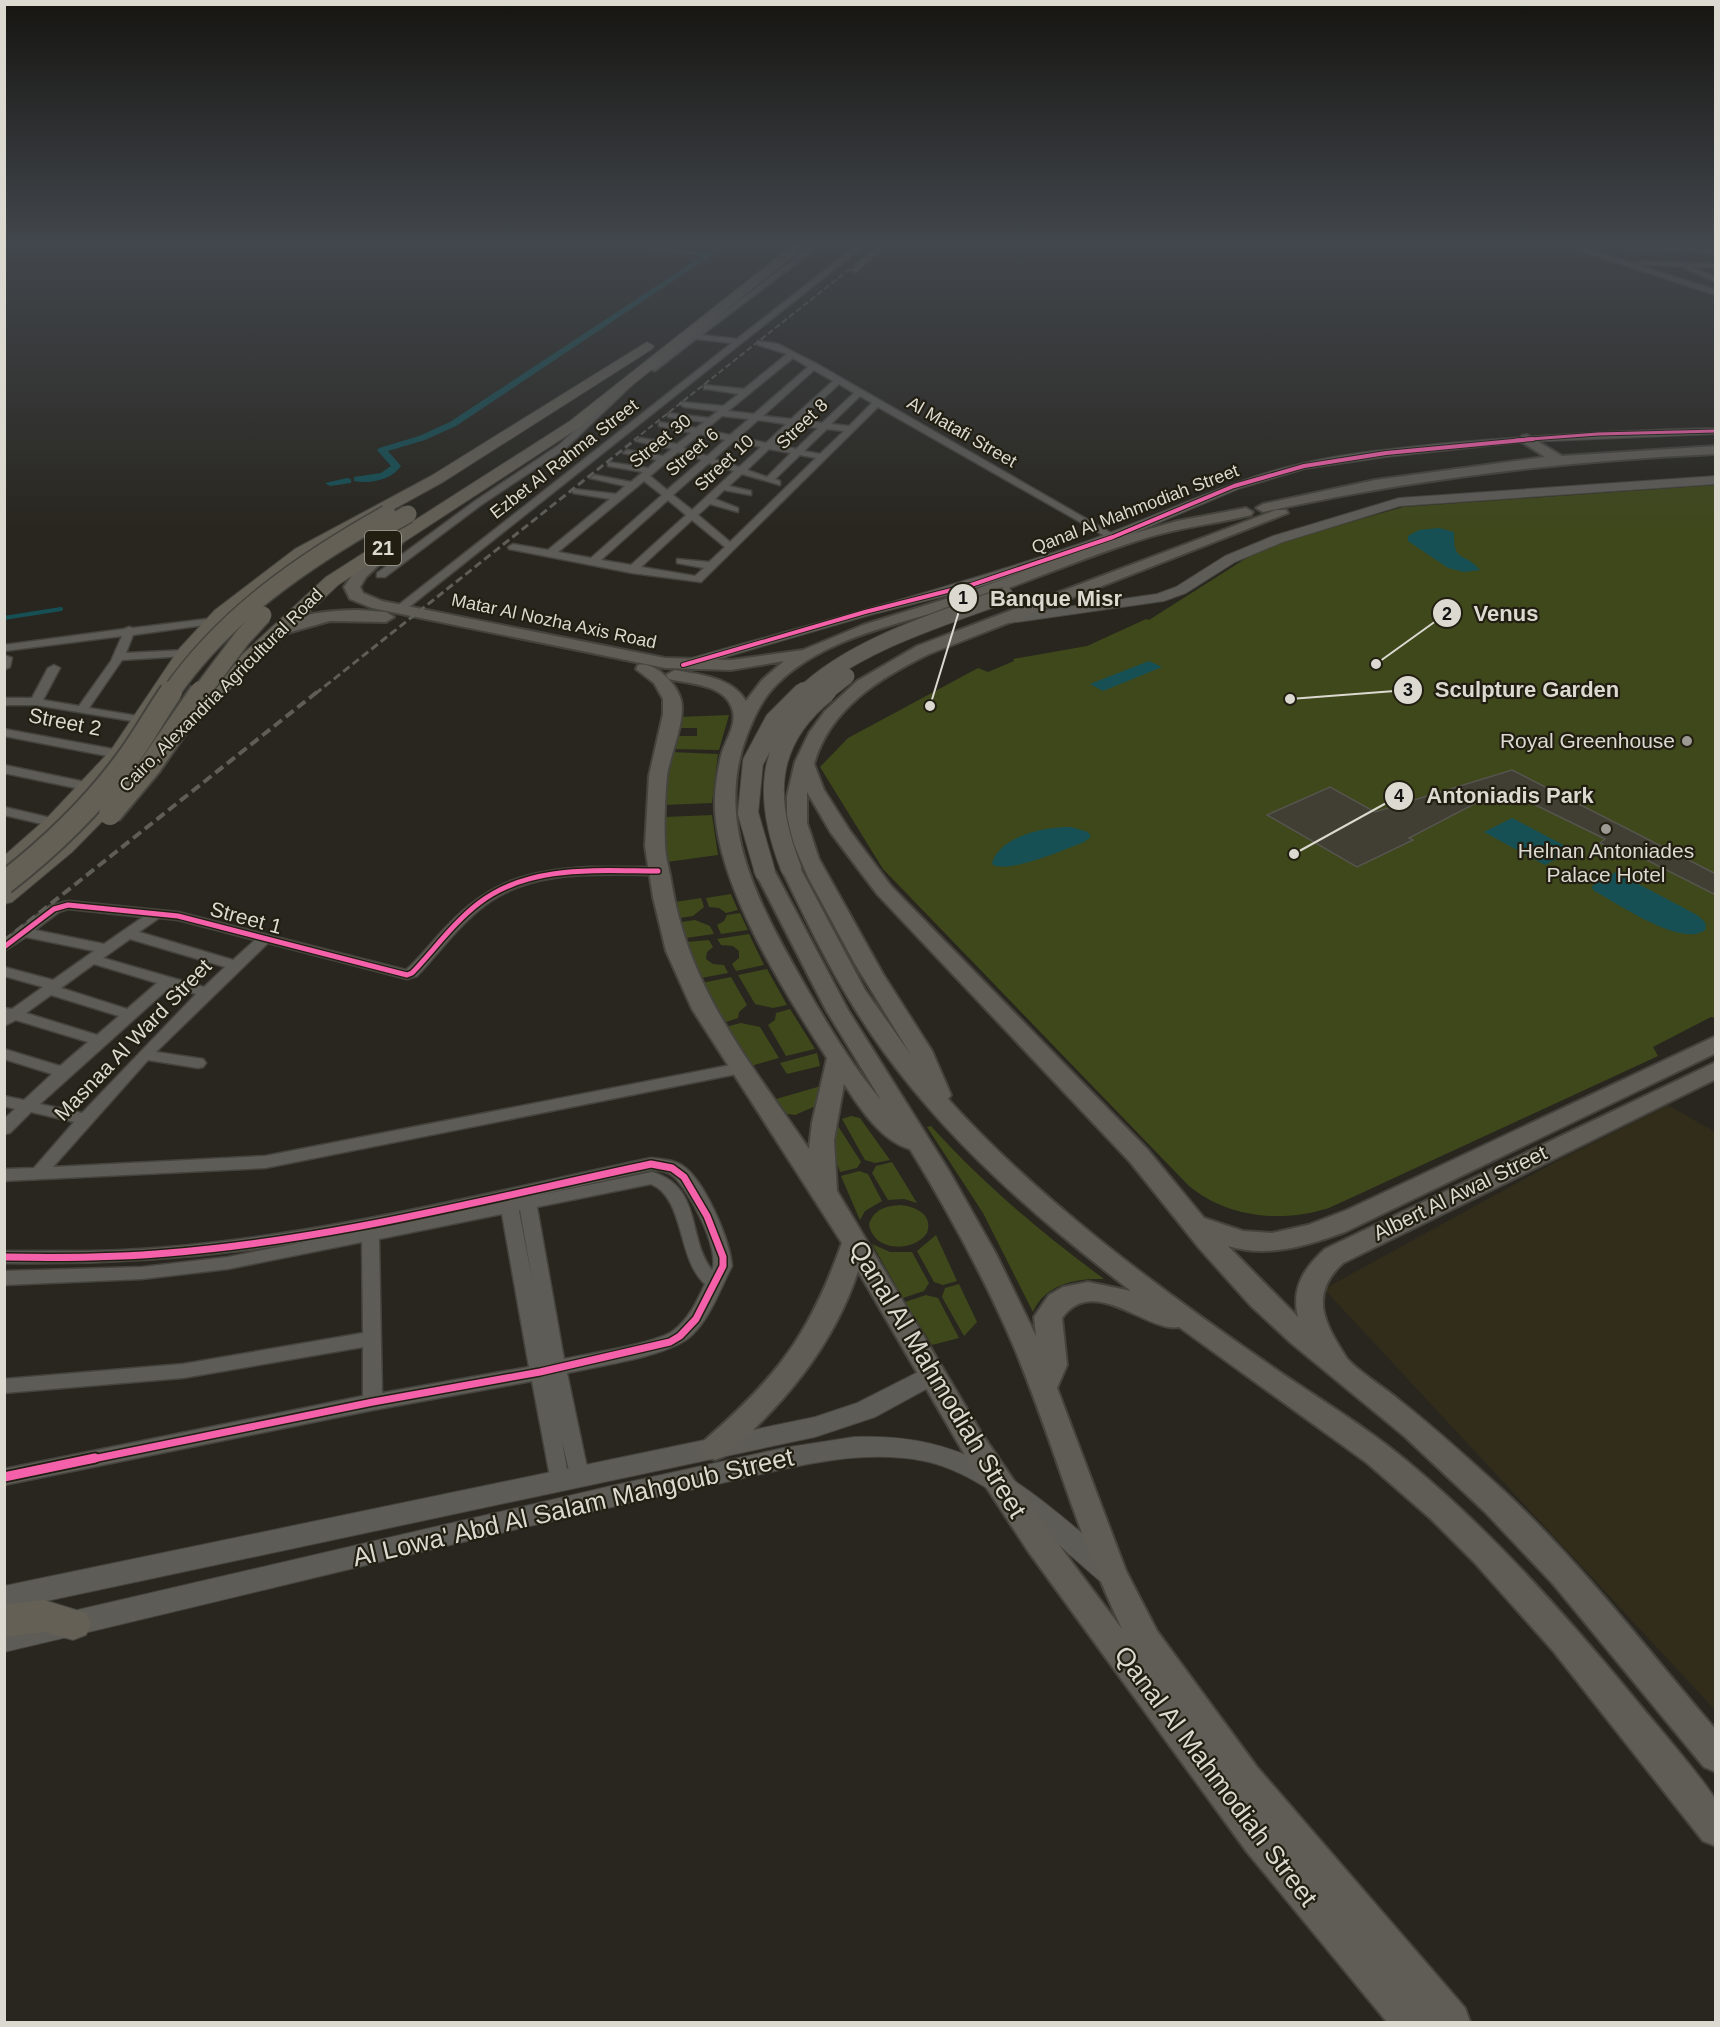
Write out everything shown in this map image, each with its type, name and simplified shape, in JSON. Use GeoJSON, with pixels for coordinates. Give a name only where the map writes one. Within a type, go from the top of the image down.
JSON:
{"type":"FeatureCollection","features":[{"type":"Feature","properties":{"kind":"highway","name":"Cairo, Alexandria Agricultural Road"},"geometry":{"type":"LineString","coordinates":[[8,862],[55,823],[90,787],[118,754],[182,659],[215,621],[272,573],[338,531],[437,479],[657,340]]}},
{"type":"Feature","properties":{"kind":"highway","name":"Cairo, Alexandria Agricultural Road"},"geometry":{"type":"LineString","coordinates":[[4,897],[64,847],[238,669],[332,580],[396,542],[575,424],[680,340]]}},
{"type":"Feature","properties":{"kind":"highway"},"geometry":{"type":"LineString","coordinates":[[4,883],[57,838],[98,795],[126,761],[188,669],[227,627],[300,567],[387,514],[490,456],[567,405],[609,370]]}},
{"type":"Feature","properties":{"kind":"highway"},"geometry":{"type":"LineString","coordinates":[[4,917],[66,860],[110,814],[150,768],[221,662],[252,626],[287,593],[325,564],[506,459],[591,399],[620,386]]}},
{"type":"Feature","properties":{"kind":"highway"},"geometry":{"type":"LineString","coordinates":[[338,531],[360,526],[381,527],[395,533],[396,542]]}},
{"type":"Feature","properties":{"kind":"highway"},"geometry":{"type":"LineString","coordinates":[[182,659],[182,669],[201,674],[238,669]]}},
{"type":"Feature","properties":{"kind":"highway"},"geometry":{"type":"LineString","coordinates":[[4,1621],[45,1616],[73,1624]]}},
{"type":"Feature","properties":{"kind":"main road"},"geometry":{"type":"LineString","coordinates":[[1527,439],[1557,459]]}},
{"type":"Feature","properties":{"kind":"main road"},"geometry":{"type":"LineString","coordinates":[[920,1146],[892,1127],[870,1106],[779,958],[731,855],[723,814],[729,756],[754,699],[770,680],[792,663],[820,648],[876,625],[961,599],[1159,530],[1202,519],[1408,478],[1557,459],[1716,450]]}},
{"type":"Feature","properties":{"kind":"main road"},"geometry":{"type":"LineString","coordinates":[[1012,598],[1174,544],[1281,513],[1376,492],[1471,477],[1599,463],[1716,456]]}},
{"type":"Feature","properties":{"kind":"main road"},"geometry":{"type":"LineString","coordinates":[[1246,512],[1157,539],[1012,598],[871,662],[833,687],[802,717],[778,757],[771,787],[772,819],[791,868],[859,999],[880,1031],[943,1110],[1050,1213],[1199,1326],[1395,1468],[1476,1541],[1597,1676],[1716,1829]]}},
{"type":"Feature","properties":{"kind":"main road"},"geometry":{"type":"LineString","coordinates":[[943,1110],[924,1057],[865,963],[803,844],[796,814],[796,800],[808,751],[840,704],[887,668],[923,650],[992,622],[1281,513]]}},
{"type":"Feature","properties":{"kind":"main road","name":"Matar Al Nozha Axis Road"},"geometry":{"type":"LineString","coordinates":[[396,542],[356,578],[352,587],[356,596],[400,609],[647,661],[683,665],[755,663],[820,648]]}},
{"type":"Feature","properties":{"kind":"main road","name":"Qanal Al Mahmodiah Street"},"geometry":{"type":"LineString","coordinates":[[1012,598],[909,630],[864,651],[828,672],[787,707],[760,746],[747,790],[750,830],[765,872],[837,1010],[983,1254],[1028,1348],[1111,1573],[1144,1641],[1245,1779],[1450,2022]]}},
{"type":"Feature","properties":{"kind":"main road","name":"Matar Al Nozha Axis Road"},"geometry":{"type":"LineString","coordinates":[[277,631],[318,617],[342,614],[376,615],[707,682],[725,688],[741,703],[743,722]]}},
{"type":"Feature","properties":{"kind":"main road"},"geometry":{"type":"LineString","coordinates":[[876,625],[877,636],[898,650],[909,652],[923,650]]}},
{"type":"Feature","properties":{"kind":"main road"},"geometry":{"type":"LineString","coordinates":[[820,648],[837,645],[854,646],[883,659],[887,668]]}},
{"type":"Feature","properties":{"kind":"main road","name":"Qanal Al Mahmodiah Street"},"geometry":{"type":"LineString","coordinates":[[644,669],[666,686],[673,706],[662,754],[656,799],[658,871],[669,924],[688,980],[741,1068],[830,1200],[998,1483],[1039,1542],[1260,1840],[1412,2022]]}},
{"type":"Feature","properties":{"kind":"main road"},"geometry":{"type":"LineString","coordinates":[[743,722],[752,734],[766,741],[808,751]]}},
{"type":"Feature","properties":{"kind":"main road"},"geometry":{"type":"LineString","coordinates":[[729,756],[739,750],[755,749],[785,753],[808,751]]}},
{"type":"Feature","properties":{"kind":"main road"},"geometry":{"type":"LineString","coordinates":[[808,751],[815,790],[841,834],[884,890],[1139,1156],[1260,1298],[1349,1377],[1414,1428],[1496,1503],[1564,1574],[1716,1756]]}},
{"type":"Feature","properties":{"kind":"main road","name":"Albert Al Awal Street"},"geometry":{"type":"LineString","coordinates":[[1197,1225],[1219,1235],[1252,1241],[1270,1242],[1311,1234],[1581,1109],[1716,1043]]}},
{"type":"Feature","properties":{"kind":"main road"},"geometry":{"type":"LineString","coordinates":[[830,1200],[823,1175],[821,1151],[840,1058]]}},
{"type":"Feature","properties":{"kind":"main road","name":"Albert Al Awal Street"},"geometry":{"type":"LineString","coordinates":[[1349,1377],[1313,1324],[1308,1302],[1309,1285],[1318,1268],[1356,1244],[1716,1069]]}},
{"type":"Feature","properties":{"kind":"main road"},"geometry":{"type":"LineString","coordinates":[[1581,1109],[1602,1124]]}},
{"type":"Feature","properties":{"kind":"main road"},"geometry":{"type":"LineString","coordinates":[[715,1448],[768,1400],[804,1357],[830,1311],[855,1243]]}},
{"type":"Feature","properties":{"kind":"main road"},"geometry":{"type":"LineString","coordinates":[[1043,1388],[1053,1365],[1047,1317],[1056,1304],[1071,1294],[1101,1292],[1199,1326]]}},
{"type":"Feature","properties":{"kind":"street"},"geometry":{"type":"LineString","coordinates":[[381,575],[478,503],[562,447],[626,387],[691,340]]}},
{"type":"Feature","properties":{"kind":"street"},"geometry":{"type":"LineString","coordinates":[[718,340],[740,342]]}},
{"type":"Feature","properties":{"kind":"street","name":"Ezbet Al Rahma Street"},"geometry":{"type":"LineString","coordinates":[[400,609],[743,340]]}},
{"type":"Feature","properties":{"kind":"street","name":"Al Matafi Street"},"geometry":{"type":"LineString","coordinates":[[761,343],[778,347],[814,366],[1113,537]]}},
{"type":"Feature","properties":{"kind":"street","name":"Street 30"},"geometry":{"type":"LineString","coordinates":[[549,554],[792,354]]}},
{"type":"Feature","properties":{"kind":"street","name":"Street 6"},"geometry":{"type":"LineString","coordinates":[[592,562],[814,366]]}},
{"type":"Feature","properties":{"kind":"street","name":"Street 10"},"geometry":{"type":"LineString","coordinates":[[632,570],[838,380]]}},
{"type":"Feature","properties":{"kind":"street"},"geometry":{"type":"LineString","coordinates":[[707,387],[746,392]]}},
{"type":"Feature","properties":{"kind":"street","name":"Street 8"},"geometry":{"type":"LineString","coordinates":[[769,480],[859,392]]}},
{"type":"Feature","properties":{"kind":"street"},"geometry":{"type":"LineString","coordinates":[[513,547],[690,581],[699,579],[877,403]]}},
{"type":"Feature","properties":{"kind":"street"},"geometry":{"type":"LineString","coordinates":[[684,404],[756,417],[851,429]]}},
{"type":"Feature","properties":{"kind":"street"},"geometry":{"type":"LineString","coordinates":[[671,415],[711,421]]}},
{"type":"Feature","properties":{"kind":"street"},"geometry":{"type":"LineString","coordinates":[[662,424],[822,457]]}},
{"type":"Feature","properties":{"kind":"street","name":"Qanal Al Mahmodiah Street"},"geometry":{"type":"LineString","coordinates":[[683,665],[865,612],[956,590],[1113,537],[1221,491],[1295,468],[1386,453],[1527,439],[1716,431]]}},
{"type":"Feature","properties":{"kind":"street"},"geometry":{"type":"LineString","coordinates":[[640,441],[678,448],[791,488]]}},
{"type":"Feature","properties":{"kind":"street"},"geometry":{"type":"LineString","coordinates":[[627,453],[664,459]]}},
{"type":"Feature","properties":{"kind":"street"},"geometry":{"type":"LineString","coordinates":[[611,464],[647,473],[668,495],[731,548]]}},
{"type":"Feature","properties":{"kind":"street"},"geometry":{"type":"LineString","coordinates":[[595,478],[633,485]]}},
{"type":"Feature","properties":{"kind":"street"},"geometry":{"type":"LineString","coordinates":[[992,622],[1054,611],[1159,598],[1181,590],[1230,559],[1278,539],[1399,501],[1716,480]]}},
{"type":"Feature","properties":{"kind":"street"},"geometry":{"type":"LineString","coordinates":[[722,487],[748,493]]}},
{"type":"Feature","properties":{"kind":"street"},"geometry":{"type":"LineString","coordinates":[[576,490],[618,497]]}},
{"type":"Feature","properties":{"kind":"street"},"geometry":{"type":"LineString","coordinates":[[708,500],[735,510]]}},
{"type":"Feature","properties":{"kind":"street"},"geometry":{"type":"LineString","coordinates":[[681,561],[712,566]]}},
{"type":"Feature","properties":{"kind":"street"},"geometry":{"type":"LineString","coordinates":[[5,658],[215,621]]}},
{"type":"Feature","properties":{"kind":"street"},"geometry":{"type":"LineString","coordinates":[[82,710],[117,657],[128,635]]}},
{"type":"Feature","properties":{"kind":"street"},"geometry":{"type":"LineString","coordinates":[[117,657],[182,659]]}},
{"type":"Feature","properties":{"kind":"street"},"geometry":{"type":"LineString","coordinates":[[36,702],[54,668]]}},
{"type":"Feature","properties":{"kind":"street"},"geometry":{"type":"LineString","coordinates":[[4,701],[36,702],[140,720]]}},
{"type":"Feature","properties":{"kind":"street","name":"Street 2"},"geometry":{"type":"LineString","coordinates":[[4,732],[118,754]]}},
{"type":"Feature","properties":{"kind":"street"},"geometry":{"type":"LineString","coordinates":[[4,769],[90,787]]}},
{"type":"Feature","properties":{"kind":"street"},"geometry":{"type":"LineString","coordinates":[[4,811],[55,823]]}},
{"type":"Feature","properties":{"kind":"street","name":"Street 1"},"geometry":{"type":"LineString","coordinates":[[24,932],[54,909],[68,905],[178,916],[401,975],[412,973],[479,903],[513,884],[556,874],[658,871]]}},
{"type":"Feature","properties":{"kind":"street"},"geometry":{"type":"LineString","coordinates":[[8,1016],[156,914]]}},
{"type":"Feature","properties":{"kind":"street"},"geometry":{"type":"LineString","coordinates":[[4,947],[24,932],[106,950]]}},
{"type":"Feature","properties":{"kind":"street"},"geometry":{"type":"LineString","coordinates":[[129,934],[235,965]]}},
{"type":"Feature","properties":{"kind":"street","name":"Masnaa Al Ward Street"},"geometry":{"type":"LineString","coordinates":[[38,1174],[144,1055],[205,992],[263,940]]}},
{"type":"Feature","properties":{"kind":"street"},"geometry":{"type":"LineString","coordinates":[[92,959],[205,992]]}},
{"type":"Feature","properties":{"kind":"street"},"geometry":{"type":"LineString","coordinates":[[4,971],[128,1014]]}},
{"type":"Feature","properties":{"kind":"street"},"geometry":{"type":"LineString","coordinates":[[4,1129],[98,1040],[168,981]]}},
{"type":"Feature","properties":{"kind":"street"},"geometry":{"type":"LineString","coordinates":[[8,1016],[98,1040]]}},
{"type":"Feature","properties":{"kind":"street"},"geometry":{"type":"LineString","coordinates":[[4,1054],[63,1072]]}},
{"type":"Feature","properties":{"kind":"street"},"geometry":{"type":"LineString","coordinates":[[144,1055],[198,1063]]}},
{"type":"Feature","properties":{"kind":"street"},"geometry":{"type":"LineString","coordinates":[[4,1175],[265,1162],[741,1068]]}},
{"type":"Feature","properties":{"kind":"street"},"geometry":{"type":"LineString","coordinates":[[4,1101],[85,1119]]}},
{"type":"Feature","properties":{"kind":"street"},"geometry":{"type":"LineString","coordinates":[[4,1278],[142,1273],[228,1263],[370,1228],[672,1168],[683,1176],[707,1217],[724,1257],[723,1266],[694,1321],[680,1337],[656,1346],[548,1370],[373,1402],[4,1477]]}},
{"type":"Feature","properties":{"kind":"street"},"geometry":{"type":"LineString","coordinates":[[651,1171],[670,1189],[681,1209],[700,1267],[714,1282]]}},
{"type":"Feature","properties":{"kind":"street"},"geometry":{"type":"LineString","coordinates":[[517,1198],[569,1479]]}},
{"type":"Feature","properties":{"kind":"street"},"geometry":{"type":"LineString","coordinates":[[4,1257],[76,1259],[193,1253],[370,1228]]}},
{"type":"Feature","properties":{"kind":"street"},"geometry":{"type":"LineString","coordinates":[[370,1228],[370,1339],[373,1402]]}},
{"type":"Feature","properties":{"kind":"street"},"geometry":{"type":"LineString","coordinates":[[4,1386],[183,1371],[370,1339]]}},
{"type":"Feature","properties":{"kind":"street","name":"Al Lowa' Abd Al Salam Mahgoub Street"},"geometry":{"type":"LineString","coordinates":[[4,1598],[715,1448],[841,1419],[890,1399],[932,1374]]}},
{"type":"Feature","properties":{"kind":"street","name":"Al Lowa' Abd Al Salam Mahgoub Street"},"geometry":{"type":"LineString","coordinates":[[4,1640],[635,1491],[822,1450],[861,1445],[894,1445],[930,1452],[968,1464],[998,1483],[1111,1573]]}},
{"type":"Feature","properties":{"kind":"shaded area"},"geometry":{"type":"Polygon","coordinates":[[[1668,1105],[1715,1132],[1715,1710],[1324,1289],[1559,1160],[1668,1105]]]}},
{"type":"Feature","properties":{"kind":"green space"},"geometry":{"type":"Polygon","coordinates":[[[1715,485],[1715,1018],[1711,1017],[1653,1047],[1658,1056],[1329,1208],[1293,1215],[1256,1215],[1221,1205],[1204,1197],[1189,1186],[883,869],[820,767],[848,738],[978,668],[988,672],[1014,661],[1013,659],[1087,646],[1146,619],[1149,620],[1248,557],[1292,539],[1403,507],[1715,485]]]}},
{"type":"Feature","properties":{"kind":"green space"},"geometry":{"type":"Polygon","coordinates":[[[729,715],[719,750],[672,749],[675,736],[697,736],[697,728],[677,728],[679,717],[729,715]]]}},
{"type":"Feature","properties":{"kind":"green space"},"geometry":{"type":"Polygon","coordinates":[[[671,752],[718,754],[712,803],[665,805],[671,752]]]}},
{"type":"Feature","properties":{"kind":"green space"},"geometry":{"type":"Polygon","coordinates":[[[712,815],[718,855],[667,862],[665,817],[712,815]]]}},
{"type":"Feature","properties":{"kind":"green space"},"geometry":{"type":"Polygon","coordinates":[[[731,894],[738,910],[726,913],[719,908],[709,907],[706,898],[731,894]]]}},
{"type":"Feature","properties":{"kind":"green space"},"geometry":{"type":"Polygon","coordinates":[[[701,898],[704,907],[693,916],[680,918],[675,902],[701,898]]]}},
{"type":"Feature","properties":{"kind":"green space"},"geometry":{"type":"Polygon","coordinates":[[[740,913],[748,930],[721,934],[717,925],[724,921],[727,915],[740,913]]]}},
{"type":"Feature","properties":{"kind":"green space"},"geometry":{"type":"Polygon","coordinates":[[[695,920],[710,926],[714,934],[686,938],[681,922],[695,920]]]}},
{"type":"Feature","properties":{"kind":"green space"},"geometry":{"type":"Polygon","coordinates":[[[749,934],[764,965],[736,971],[732,964],[739,958],[739,951],[733,946],[721,945],[717,939],[749,934]]]}},
{"type":"Feature","properties":{"kind":"green space"},"geometry":{"type":"Polygon","coordinates":[[[709,940],[713,947],[707,952],[706,959],[713,964],[724,965],[728,973],[701,978],[687,942],[709,940]]]}},
{"type":"Feature","properties":{"kind":"green space"},"geometry":{"type":"Polygon","coordinates":[[[767,969],[787,1005],[773,1008],[755,1004],[738,975],[767,969]]]}},
{"type":"Feature","properties":{"kind":"green space"},"geometry":{"type":"Polygon","coordinates":[[[731,977],[747,1005],[739,1012],[738,1018],[723,1023],[702,983],[731,977]]]}},
{"type":"Feature","properties":{"kind":"green space"},"geometry":{"type":"Polygon","coordinates":[[[790,1009],[815,1049],[786,1056],[768,1025],[775,1020],[776,1013],[790,1009]]]}},
{"type":"Feature","properties":{"kind":"green space"},"geometry":{"type":"Polygon","coordinates":[[[741,1023],[760,1027],[779,1058],[751,1066],[725,1027],[741,1023]]]}},
{"type":"Feature","properties":{"kind":"green space"},"geometry":{"type":"Polygon","coordinates":[[[817,1053],[820,1066],[787,1074],[780,1063],[817,1053]]]}},
{"type":"Feature","properties":{"kind":"green space"},"geometry":{"type":"Polygon","coordinates":[[[821,1086],[818,1105],[795,1115],[787,1114],[776,1099],[821,1086]]]}},
{"type":"Feature","properties":{"kind":"green space"},"geometry":{"type":"Polygon","coordinates":[[[851,1116],[860,1118],[890,1160],[875,1163],[865,1160],[842,1119],[851,1116]]]}},
{"type":"Feature","properties":{"kind":"green space"},"geometry":{"type":"Polygon","coordinates":[[[838,1126],[861,1162],[857,1168],[840,1172],[833,1152],[834,1127],[838,1126]]]}},
{"type":"Feature","properties":{"kind":"green space"},"geometry":{"type":"Polygon","coordinates":[[[931,1126],[971,1168],[1014,1207],[1104,1279],[1072,1282],[1053,1289],[1038,1303],[1033,1312],[983,1213],[927,1127],[931,1126]]]}},
{"type":"Feature","properties":{"kind":"green space"},"geometry":{"type":"Polygon","coordinates":[[[892,1162],[917,1203],[904,1199],[888,1200],[872,1173],[876,1166],[892,1162]]]}},
{"type":"Feature","properties":{"kind":"green space"},"geometry":{"type":"Polygon","coordinates":[[[859,1171],[868,1174],[882,1201],[865,1211],[860,1220],[841,1176],[859,1171]]]}},
{"type":"Feature","properties":{"kind":"green space"},"geometry":{"type":"Polygon","coordinates":[[[901,1205],[918,1210],[926,1217],[927,1233],[913,1244],[894,1246],[885,1244],[872,1233],[869,1224],[871,1219],[881,1209],[901,1205]]]}},
{"type":"Feature","properties":{"kind":"green space"},"geometry":{"type":"Polygon","coordinates":[[[936,1235],[957,1281],[943,1285],[934,1282],[917,1251],[936,1235]]]}},
{"type":"Feature","properties":{"kind":"green space"},"geometry":{"type":"Polygon","coordinates":[[[872,1244],[890,1252],[912,1252],[929,1283],[924,1291],[903,1298],[872,1244]]]}},
{"type":"Feature","properties":{"kind":"green space"},"geometry":{"type":"Polygon","coordinates":[[[959,1284],[977,1322],[964,1336],[942,1297],[945,1288],[959,1284]]]}},
{"type":"Feature","properties":{"kind":"green space"},"geometry":{"type":"Polygon","coordinates":[[[926,1295],[938,1298],[959,1338],[932,1345],[905,1302],[926,1295]]]}},
{"type":"Feature","properties":{"kind":"water"},"geometry":{"type":"Polygon","coordinates":[[[1439,528],[1454,532],[1455,549],[1480,570],[1464,572],[1448,568],[1408,541],[1408,536],[1419,530],[1439,528]]]}},
{"type":"Feature","properties":{"kind":"water"},"geometry":{"type":"Polygon","coordinates":[[[1149,661],[1162,667],[1103,691],[1090,684],[1149,661]]]}},
{"type":"Feature","properties":{"kind":"water"},"geometry":{"type":"Polygon","coordinates":[[[1512,818],[1573,850],[1545,865],[1484,832],[1512,818]]]}},
{"type":"Feature","properties":{"kind":"water"},"geometry":{"type":"Polygon","coordinates":[[[1071,827],[1088,832],[1091,837],[1064,850],[1023,864],[999,866],[992,864],[996,854],[1014,840],[1050,828],[1071,827]]]}},
{"type":"Feature","properties":{"kind":"water"},"geometry":{"type":"Polygon","coordinates":[[[1616,872],[1697,915],[1705,922],[1706,929],[1696,934],[1666,929],[1649,922],[1593,890],[1592,886],[1616,872]]]}},
{"type":"Feature","properties":{"kind":"building"},"geometry":{"type":"Polygon","coordinates":[[[1512,770],[1716,874],[1716,895],[1633,853],[1627,856],[1600,843],[1605,839],[1513,794],[1506,793],[1498,796],[1493,794],[1409,838],[1413,840],[1357,867],[1267,815],[1330,787],[1375,812],[1512,770]]]}},
{"type":"Feature","properties":{"kind":"waterway"},"geometry":{"type":"LineString","coordinates":[[358,479],[379,477],[393,470],[396,466],[382,450],[422,438],[453,424],[580,340]]}},
{"type":"Feature","properties":{"kind":"waterway"},"geometry":{"type":"LineString","coordinates":[[330,483],[347,481]]}},
{"type":"Feature","properties":{"kind":"waterway"},"geometry":{"type":"LineString","coordinates":[[4,618],[61,609]]}},
{"type":"Feature","properties":{"kind":"railway"},"geometry":{"type":"LineString","coordinates":[[634,440],[761,340]]}},
{"type":"Feature","properties":{"kind":"railway"},"geometry":{"type":"LineString","coordinates":[[315,694],[636,439]]}},
{"type":"Feature","properties":{"kind":"railway"},"geometry":{"type":"LineString","coordinates":[[4,941],[317,692]]}},
{"type":"Feature","properties":{"kind":"cycle path"},"geometry":{"type":"LineString","coordinates":[[683,665],[865,612],[971,585],[1113,537],[1234,486],[1304,466],[1386,453],[1527,439],[1598,434],[1716,431]]}},
{"type":"Feature","properties":{"kind":"cycle path"},"geometry":{"type":"LineString","coordinates":[[4,947],[54,909],[68,905],[178,916],[407,975],[412,973],[479,903],[498,890],[519,881],[565,872],[658,871]]}},
{"type":"Feature","properties":{"kind":"cycle path"},"geometry":{"type":"LineString","coordinates":[[4,1257],[86,1258],[168,1253],[249,1244],[411,1216],[651,1164],[672,1168],[684,1177],[700,1201],[714,1230],[723,1257],[723,1266],[696,1319],[680,1336],[670,1342],[540,1372],[373,1402],[4,1477]]}},
{"type":"Feature","properties":{"kind":"place","name":"Venus"},"geometry":{"type":"Point","coordinates":[1376,664]}},
{"type":"Feature","properties":{"kind":"place","name":"Sculpture Garden"},"geometry":{"type":"Point","coordinates":[1290,699]}},
{"type":"Feature","properties":{"kind":"place","name":"Banque Misr"},"geometry":{"type":"Point","coordinates":[930,706]}},
{"type":"Feature","properties":{"kind":"place","name":"Royal Greenhouse"},"geometry":{"type":"Point","coordinates":[1687,741]}},
{"type":"Feature","properties":{"kind":"place","name":"Helnan Antoniades Palace Hotel"},"geometry":{"type":"Point","coordinates":[1606,829]}},
{"type":"Feature","properties":{"kind":"place","name":"Antoniadis Park"},"geometry":{"type":"Point","coordinates":[1294,854]}}]}
